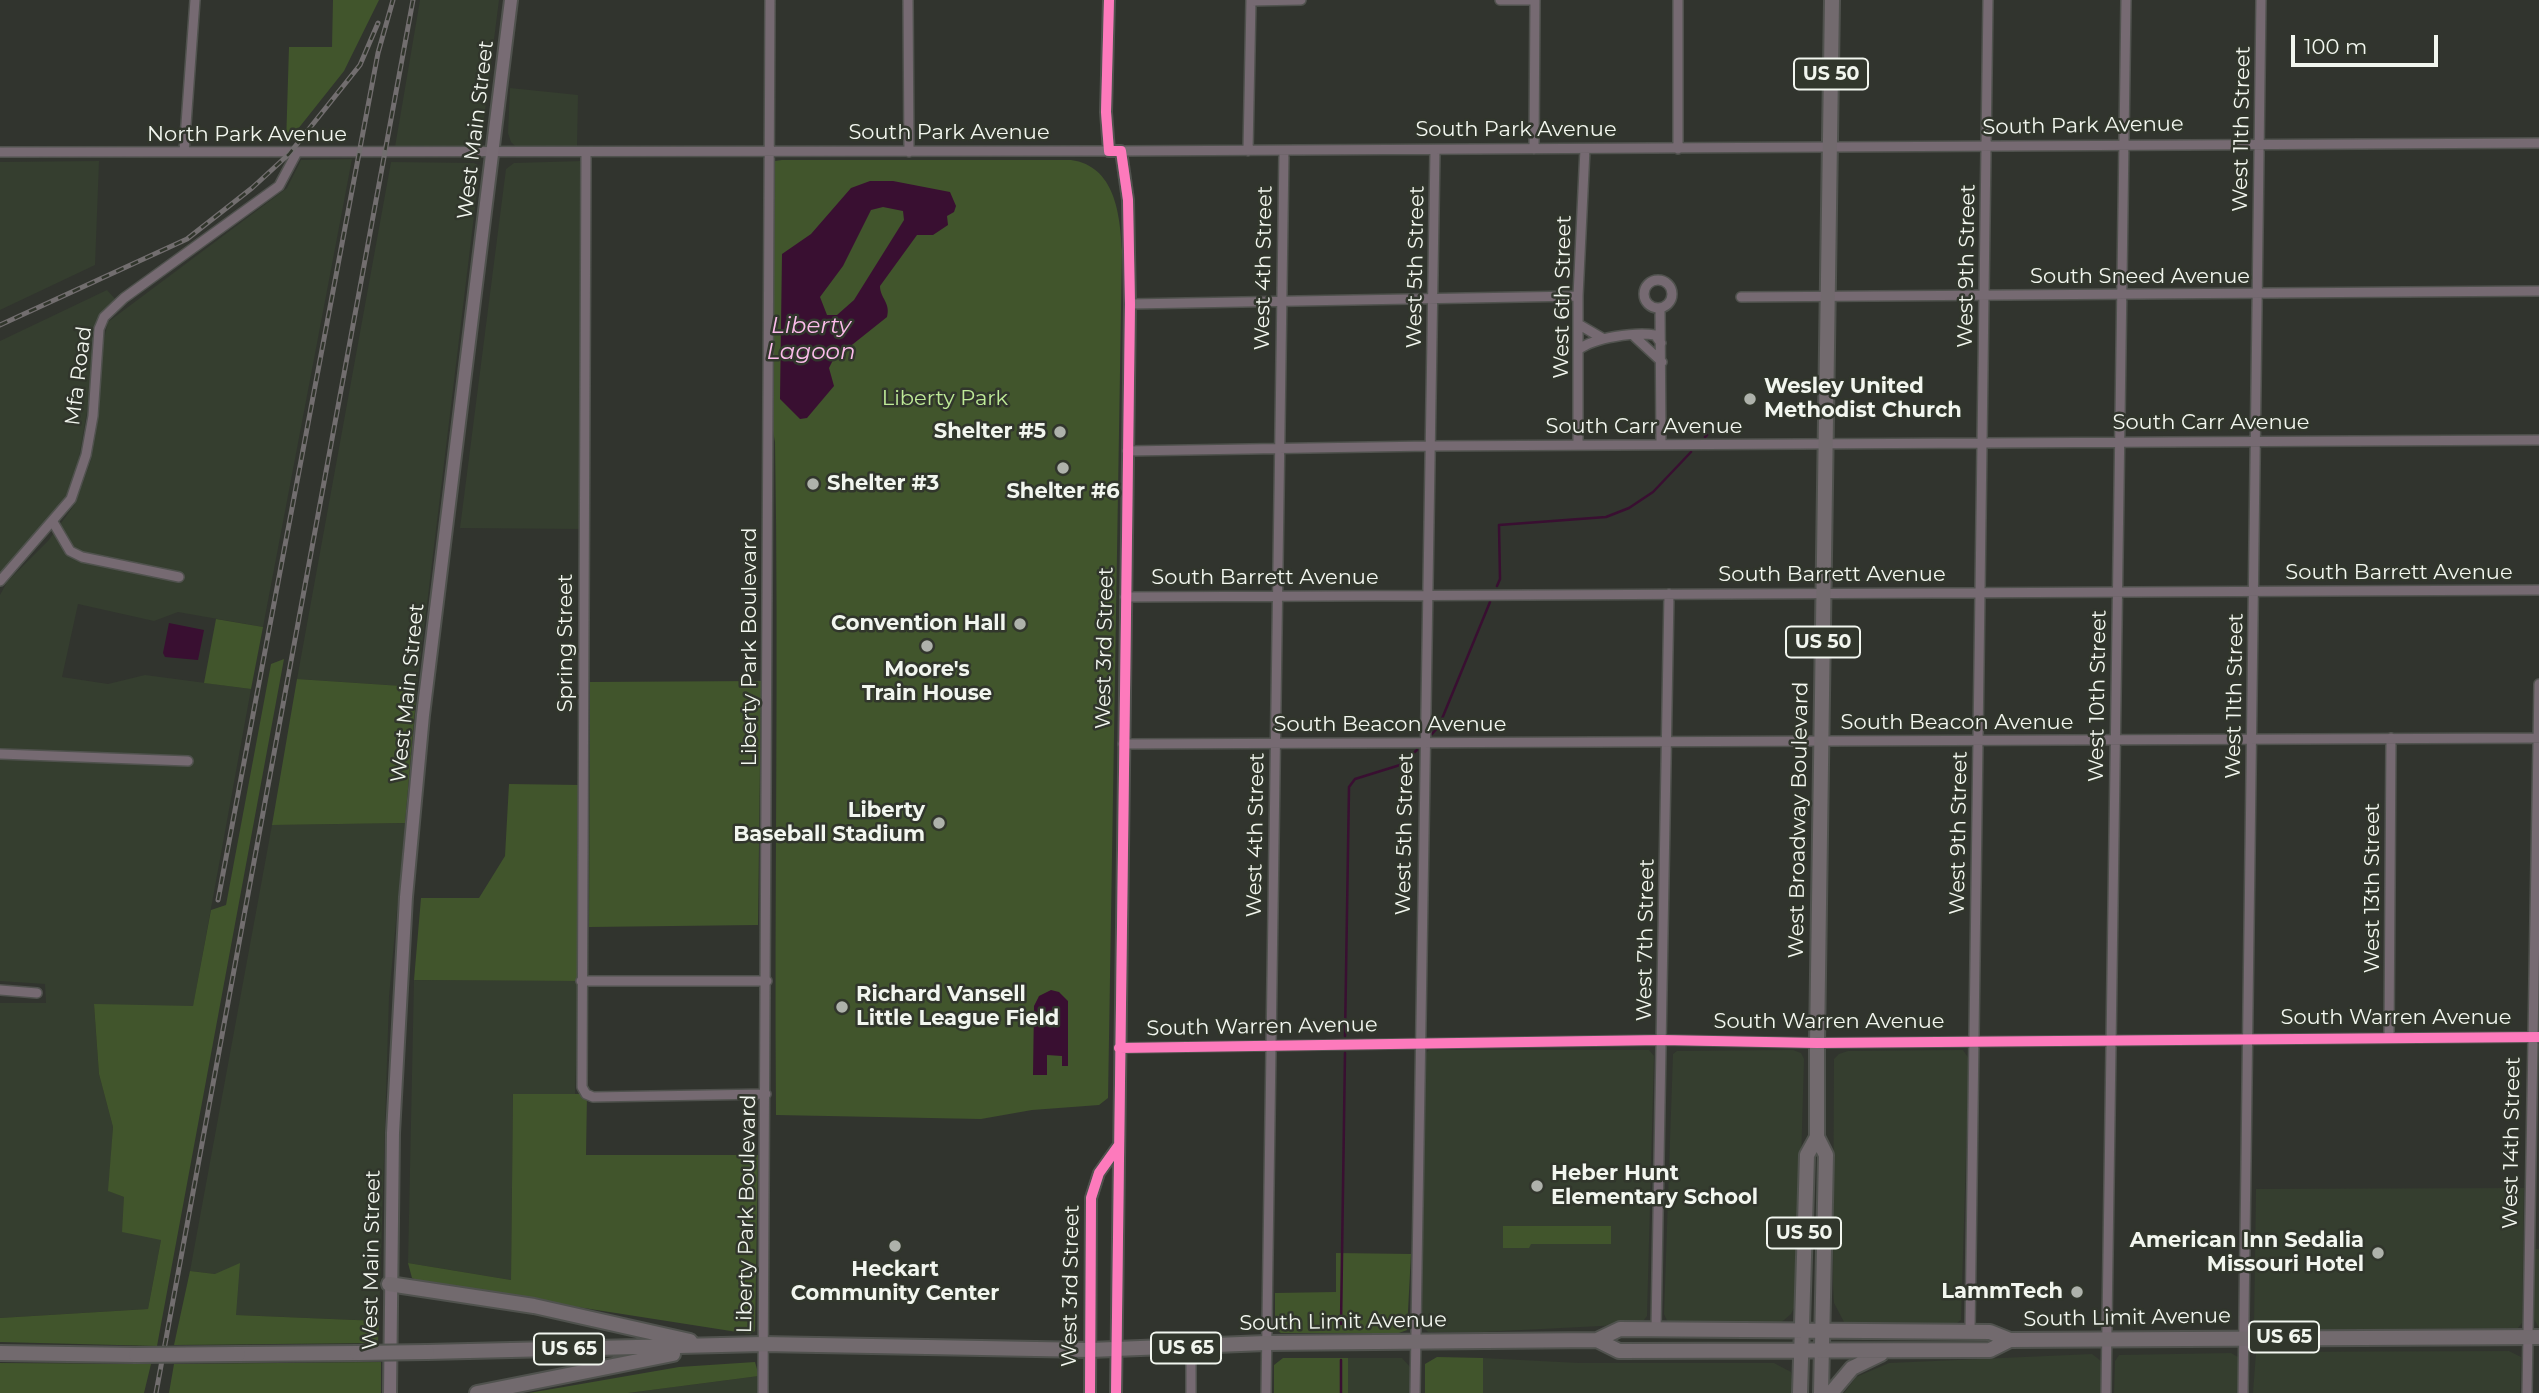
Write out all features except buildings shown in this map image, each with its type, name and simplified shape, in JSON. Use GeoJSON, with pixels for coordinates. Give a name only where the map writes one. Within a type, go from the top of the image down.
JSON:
{"type":"FeatureCollection","features":[{"type":"Feature","properties":{"kind":"highway","name":"West Broadway Boulevard"},"geometry":{"type":"LineString","coordinates":[[1821,1393],[1826,1155],[1817,1136],[1817,1043],[1832,0]]}},
{"type":"Feature","properties":{"kind":"highway","name":"West Broadway Boulevard"},"geometry":{"type":"LineString","coordinates":[[1800,1393],[1807,1155],[1817,1136]]}},
{"type":"Feature","properties":{"kind":"highway"},"geometry":{"type":"LineString","coordinates":[[389,1284],[534,1306],[712,1346]]}},
{"type":"Feature","properties":{"kind":"highway","name":"South Limit Avenue"},"geometry":{"type":"LineString","coordinates":[[712,1346],[764,1344],[1090,1350],[1191,1348],[1266,1342],[1597,1340],[1620,1329],[1970,1331],[1990,1332],[2010,1340],[2533,1337]]}},
{"type":"Feature","properties":{"kind":"highway","name":"South Limit Avenue"},"geometry":{"type":"LineString","coordinates":[[1597,1340],[1619,1351],[1821,1352],[1990,1350],[2010,1340]]}},
{"type":"Feature","properties":{"kind":"highway"},"geometry":{"type":"LineString","coordinates":[[477,1393],[712,1346]]}},
{"type":"Feature","properties":{"kind":"highway","name":"US 65"},"geometry":{"type":"LineString","coordinates":[[0,1353],[357,1353],[712,1346]]}},
{"type":"Feature","properties":{"kind":"highway"},"geometry":{"type":"LineString","coordinates":[[1831,1393],[1852,1368],[1886,1351]]}},
{"type":"Feature","properties":{"kind":"main road","name":"West Main Street"},"geometry":{"type":"LineString","coordinates":[[390,1393],[389,1284],[397,1026],[419,754],[511,0]]}},
{"type":"Feature","properties":{"kind":"street"},"geometry":{"type":"LineString","coordinates":[[184,152],[195,0]]}},
{"type":"Feature","properties":{"kind":"street","name":"Liberty Park Boulevard"},"geometry":{"type":"LineString","coordinates":[[762,1393],[766,1094],[770,0]]}},
{"type":"Feature","properties":{"kind":"street"},"geometry":{"type":"LineString","coordinates":[[908,0],[909,152]]}},
{"type":"Feature","properties":{"kind":"street","name":"West 3rd Street"},"geometry":{"type":"LineString","coordinates":[[1109,0],[1106,112],[1128,200],[1130,304],[1116,1393]]}},
{"type":"Feature","properties":{"kind":"street"},"geometry":{"type":"LineString","coordinates":[[1248,151],[1251,1],[1301,0]]}},
{"type":"Feature","properties":{"kind":"street"},"geometry":{"type":"LineString","coordinates":[[1500,0],[1535,0],[1534,149]]}},
{"type":"Feature","properties":{"kind":"street"},"geometry":{"type":"LineString","coordinates":[[1678,0],[1678,149]]}},
{"type":"Feature","properties":{"kind":"street","name":"West 9th Street"},"geometry":{"type":"LineString","coordinates":[[1970,1331],[1989,0]]}},
{"type":"Feature","properties":{"kind":"street","name":"West 10th Street"},"geometry":{"type":"LineString","coordinates":[[2106,1393],[2126,0]]}},
{"type":"Feature","properties":{"kind":"street","name":"West 11th Street"},"geometry":{"type":"LineString","coordinates":[[2243,1393],[2261,0]]}},
{"type":"Feature","properties":{"kind":"street","name":"South Park Avenue"},"geometry":{"type":"LineString","coordinates":[[494,153],[2539,143]]}},
{"type":"Feature","properties":{"kind":"street","name":"West 6th Street"},"geometry":{"type":"LineString","coordinates":[[1578,445],[1578,296],[1585,149]]}},
{"type":"Feature","properties":{"kind":"street","name":"West 5th Street"},"geometry":{"type":"LineString","coordinates":[[1415,1393],[1435,150]]}},
{"type":"Feature","properties":{"kind":"street","name":"West 4th Street"},"geometry":{"type":"LineString","coordinates":[[1266,1393],[1284,151]]}},
{"type":"Feature","properties":{"kind":"street","name":"North Park Avenue"},"geometry":{"type":"LineString","coordinates":[[0,152],[494,153]]}},
{"type":"Feature","properties":{"kind":"street","name":"Spring Street"},"geometry":{"type":"LineString","coordinates":[[586,153],[581,981],[583,1091],[593,1097],[766,1094]]}},
{"type":"Feature","properties":{"kind":"street","name":"Mfa Road"},"geometry":{"type":"LineString","coordinates":[[0,581],[71,499],[86,456],[93,416],[96,346],[104,317],[124,298],[279,186],[296,154]]}},
{"type":"Feature","properties":{"kind":"street","name":"South Sneed Avenue"},"geometry":{"type":"LineString","coordinates":[[1741,297],[2539,291]]}},
{"type":"Feature","properties":{"kind":"street"},"geometry":{"type":"LineString","coordinates":[[1130,304],[1578,296]]}},
{"type":"Feature","properties":{"kind":"street"},"geometry":{"type":"LineString","coordinates":[[1660,308],[1661,444]]}},
{"type":"Feature","properties":{"kind":"street"},"geometry":{"type":"LineString","coordinates":[[1578,324],[1602,338]]}},
{"type":"Feature","properties":{"kind":"street"},"geometry":{"type":"LineString","coordinates":[[1578,350],[1602,338],[1635,337],[1643,333],[1655,335],[1662,344]]}},
{"type":"Feature","properties":{"kind":"street"},"geometry":{"type":"LineString","coordinates":[[1635,337],[1662,362]]}},
{"type":"Feature","properties":{"kind":"street","name":"South Carr Avenue"},"geometry":{"type":"LineString","coordinates":[[1127,451],[1661,444],[2539,440]]}},
{"type":"Feature","properties":{"kind":"street"},"geometry":{"type":"LineString","coordinates":[[53,522],[70,551],[82,557],[179,577]]}},
{"type":"Feature","properties":{"kind":"street","name":"South Barrett Avenue"},"geometry":{"type":"LineString","coordinates":[[1125,597],[2539,590]]}},
{"type":"Feature","properties":{"kind":"street","name":"West 7th Street"},"geometry":{"type":"LineString","coordinates":[[1656,1329],[1669,594]]}},
{"type":"Feature","properties":{"kind":"street","name":"West 14th Street"},"geometry":{"type":"LineString","coordinates":[[2527,1393],[2533,1337],[2539,684]]}},
{"type":"Feature","properties":{"kind":"street","name":"West 13th Street"},"geometry":{"type":"LineString","coordinates":[[2389,1037],[2391,738]]}},
{"type":"Feature","properties":{"kind":"street","name":"South Beacon Avenue"},"geometry":{"type":"LineString","coordinates":[[1123,744],[2539,738]]}},
{"type":"Feature","properties":{"kind":"street"},"geometry":{"type":"LineString","coordinates":[[0,754],[188,761]]}},
{"type":"Feature","properties":{"kind":"street"},"geometry":{"type":"LineString","coordinates":[[581,981],[766,981]]}},
{"type":"Feature","properties":{"kind":"street"},"geometry":{"type":"LineString","coordinates":[[0,990],[37,993]]}},
{"type":"Feature","properties":{"kind":"street","name":"South Warren Avenue"},"geometry":{"type":"LineString","coordinates":[[1119,1048],[1662,1041],[1817,1043],[2536,1037]]}},
{"type":"Feature","properties":{"kind":"street","name":"West 3rd Street"},"geometry":{"type":"LineString","coordinates":[[1090,1393],[1091,1198],[1099,1173],[1119,1145]]}},
{"type":"Feature","properties":{"kind":"street"},"geometry":{"type":"LineString","coordinates":[[1191,1348],[1191,1393]]}},
{"type":"Feature","properties":{"kind":"shaded area"},"geometry":{"type":"Polygon","coordinates":[[[420,0],[499,0],[481,142],[474,147],[395,147],[420,0]]]}},
{"type":"Feature","properties":{"kind":"shaded area"},"geometry":{"type":"Polygon","coordinates":[[[510,88],[578,95],[577,147],[517,148],[508,133],[510,88]]]}},
{"type":"Feature","properties":{"kind":"shaded area"},"geometry":{"type":"Polygon","coordinates":[[[352,159],[263,627],[178,612],[154,621],[78,604],[62,677],[108,684],[145,675],[251,689],[193,1007],[94,1005],[99,1074],[113,1127],[109,1191],[124,1197],[161,1240],[148,1309],[0,1318],[0,1003],[46,1003],[45,984],[0,981],[0,595],[7,582],[48,541],[75,504],[91,460],[99,413],[102,348],[108,322],[287,188],[301,160],[352,159]]]}},
{"type":"Feature","properties":{"kind":"shaded area"},"geometry":{"type":"Polygon","coordinates":[[[99,161],[95,265],[0,310],[0,162],[99,161]]]}},
{"type":"Feature","properties":{"kind":"shaded area"},"geometry":{"type":"Polygon","coordinates":[[[583,161],[581,529],[460,528],[506,169],[514,163],[583,161]]]}},
{"type":"Feature","properties":{"kind":"shaded area"},"geometry":{"type":"Polygon","coordinates":[[[391,162],[474,163],[480,166],[417,687],[297,679],[391,162]]]}},
{"type":"Feature","properties":{"kind":"shaded area"},"geometry":{"type":"Polygon","coordinates":[[[107,290],[116,300],[102,314],[95,336],[88,406],[77,469],[65,499],[46,526],[0,578],[0,341],[107,290]]]}},
{"type":"Feature","properties":{"kind":"shaded area"},"geometry":{"type":"Polygon","coordinates":[[[405,823],[389,997],[379,1321],[236,1315],[215,1274],[190,1271],[272,825],[405,823]]]}},
{"type":"Feature","properties":{"kind":"shaded area"},"geometry":{"type":"Polygon","coordinates":[[[414,980],[579,981],[575,1094],[513,1095],[511,1280],[408,1263],[414,980]]]}},
{"type":"Feature","properties":{"kind":"shaded area","name":"Heber Hunt Elementary School"},"geometry":{"type":"Polygon","coordinates":[[[1429,1050],[1649,1050],[1654,1056],[1647,1316],[1641,1324],[1482,1332],[1428,1332],[1422,1326],[1425,1054],[1429,1050]]]}},
{"type":"Feature","properties":{"kind":"shaded area"},"geometry":{"type":"Polygon","coordinates":[[[1793,1050],[1801,1053],[1804,1059],[1797,1302],[1791,1314],[1777,1326],[1668,1323],[1664,1314],[1673,1054],[1677,1051],[1793,1050]]]}},
{"type":"Feature","properties":{"kind":"shaded area"},"geometry":{"type":"Polygon","coordinates":[[[1963,1050],[1969,1059],[1961,1320],[1953,1326],[1853,1325],[1844,1322],[1834,1303],[1833,1286],[1834,1059],[1848,1051],[1963,1050]]]}},
{"type":"Feature","properties":{"kind":"shaded area"},"geometry":{"type":"Polygon","coordinates":[[[2524,1188],[2522,1323],[2518,1328],[2257,1330],[2254,1326],[2256,1189],[2524,1188]]]}},
{"type":"Feature","properties":{"kind":"shaded area"},"geometry":{"type":"Polygon","coordinates":[[[2535,1249],[2539,1249],[2539,1328],[2534,1319],[2535,1249]]]}},
{"type":"Feature","properties":{"kind":"shaded area"},"geometry":{"type":"Polygon","coordinates":[[[2509,1351],[2521,1357],[2520,1393],[2253,1393],[2256,1352],[2509,1351]]]}},
{"type":"Feature","properties":{"kind":"shaded area"},"geometry":{"type":"Polygon","coordinates":[[[2231,1353],[2238,1357],[2238,1393],[2114,1393],[2115,1361],[2119,1355],[2231,1353]]]}},
{"type":"Feature","properties":{"kind":"shaded area"},"geometry":{"type":"Polygon","coordinates":[[[2092,1354],[2101,1361],[2101,1393],[1844,1393],[1856,1377],[1889,1363],[2092,1354]]]}},
{"type":"Feature","properties":{"kind":"shaded area"},"geometry":{"type":"Polygon","coordinates":[[[1348,1358],[1402,1358],[1411,1368],[1410,1393],[1348,1393],[1348,1358]]]}},
{"type":"Feature","properties":{"kind":"shaded area"},"geometry":{"type":"Polygon","coordinates":[[[1483,1358],[1579,1363],[1774,1363],[1791,1372],[1794,1393],[1483,1393],[1483,1358]]]}},
{"type":"Feature","properties":{"kind":"shaded area"},"geometry":{"type":"Polygon","coordinates":[[[759,1376],[759,1393],[628,1393],[759,1376]]]}},
{"type":"Feature","properties":{"kind":"green space"},"geometry":{"type":"Polygon","coordinates":[[[333,0],[379,0],[344,71],[286,144],[289,47],[332,47],[333,0]]]}},
{"type":"Feature","properties":{"kind":"green space","name":"Liberty Park"},"geometry":{"type":"Polygon","coordinates":[[[1071,160],[1086,164],[1097,172],[1106,182],[1117,207],[1122,250],[1108,1098],[1099,1105],[1032,1110],[981,1119],[776,1115],[776,526],[775,442],[770,415],[772,167],[775,161],[1071,160]]]}},
{"type":"Feature","properties":{"kind":"green space"},"geometry":{"type":"Polygon","coordinates":[[[216,619],[263,627],[251,689],[204,683],[216,619]]]}},
{"type":"Feature","properties":{"kind":"green space"},"geometry":{"type":"Polygon","coordinates":[[[284,659],[157,1346],[0,1342],[0,1318],[148,1309],[161,1240],[122,1232],[124,1197],[108,1191],[113,1127],[99,1074],[94,1004],[193,1006],[211,910],[226,905],[271,664],[284,659]]]}},
{"type":"Feature","properties":{"kind":"green space"},"geometry":{"type":"Polygon","coordinates":[[[297,679],[417,687],[405,823],[272,825],[297,679]]]}},
{"type":"Feature","properties":{"kind":"green space"},"geometry":{"type":"Polygon","coordinates":[[[761,681],[758,925],[589,927],[590,682],[761,681]]]}},
{"type":"Feature","properties":{"kind":"green space"},"geometry":{"type":"Polygon","coordinates":[[[509,784],[581,785],[579,981],[414,980],[421,898],[479,898],[505,856],[509,784]]]}},
{"type":"Feature","properties":{"kind":"green space"},"geometry":{"type":"Polygon","coordinates":[[[513,1094],[587,1094],[586,1155],[758,1155],[755,1331],[750,1334],[424,1283],[412,1278],[408,1263],[511,1280],[513,1094]]]}},
{"type":"Feature","properties":{"kind":"green space"},"geometry":{"type":"Polygon","coordinates":[[[1503,1226],[1611,1226],[1611,1244],[1531,1244],[1529,1248],[1503,1248],[1503,1226]]]}},
{"type":"Feature","properties":{"kind":"green space"},"geometry":{"type":"Polygon","coordinates":[[[1336,1253],[1411,1254],[1407,1330],[1399,1333],[1281,1333],[1275,1329],[1275,1293],[1336,1292],[1336,1253]]]}},
{"type":"Feature","properties":{"kind":"green space"},"geometry":{"type":"Polygon","coordinates":[[[240,1263],[236,1315],[379,1321],[378,1343],[174,1345],[190,1271],[215,1274],[240,1263]]]}},
{"type":"Feature","properties":{"kind":"green space"},"geometry":{"type":"Polygon","coordinates":[[[1437,1357],[1483,1358],[1483,1393],[1425,1393],[1425,1364],[1437,1357]]]}},
{"type":"Feature","properties":{"kind":"green space"},"geometry":{"type":"Polygon","coordinates":[[[1283,1358],[1348,1358],[1348,1393],[1274,1393],[1274,1365],[1283,1358]]]}},
{"type":"Feature","properties":{"kind":"green space"},"geometry":{"type":"Polygon","coordinates":[[[381,1362],[381,1393],[169,1393],[174,1364],[381,1362]]]}},
{"type":"Feature","properties":{"kind":"green space"},"geometry":{"type":"Polygon","coordinates":[[[755,1362],[759,1376],[628,1393],[529,1393],[679,1367],[755,1362]]]}},
{"type":"Feature","properties":{"kind":"green space"},"geometry":{"type":"Polygon","coordinates":[[[0,1363],[151,1364],[144,1393],[0,1393],[0,1363]]]}},
{"type":"Feature","properties":{"kind":"water","name":"Liberty Lagoon"},"geometry":{"type":"Polygon","coordinates":[[[870,181],[893,181],[950,192],[956,206],[954,212],[947,216],[948,225],[933,235],[917,235],[880,286],[888,308],[887,317],[833,360],[829,368],[834,386],[807,418],[800,419],[780,399],[782,254],[811,234],[851,188],[870,181]],[[883,207],[871,210],[843,266],[820,297],[827,315],[837,315],[854,300],[904,220],[903,211],[883,207]]]}},
{"type":"Feature","properties":{"kind":"water"},"geometry":{"type":"Polygon","coordinates":[[[169,623],[204,630],[198,660],[165,657],[163,653],[169,623]]]}},
{"type":"Feature","properties":{"kind":"water"},"geometry":{"type":"Polygon","coordinates":[[[1051,990],[1059,992],[1068,1001],[1068,1066],[1062,1066],[1062,1056],[1047,1055],[1047,1075],[1033,1075],[1034,1006],[1039,996],[1051,990]]]}},
{"type":"Feature","properties":{"kind":"waterway"},"geometry":{"type":"LineString","coordinates":[[1497,586],[1500,579],[1499,525],[1606,517],[1629,508],[1653,492],[1691,452]]}},
{"type":"Feature","properties":{"kind":"waterway"},"geometry":{"type":"LineString","coordinates":[[1432,734],[1439,726],[1490,602]]}},
{"type":"Feature","properties":{"kind":"waterway"},"geometry":{"type":"LineString","coordinates":[[1345,1036],[1349,787],[1355,779],[1400,765],[1417,750]]}},
{"type":"Feature","properties":{"kind":"waterway"},"geometry":{"type":"LineString","coordinates":[[1341,1324],[1345,1053]]}},
{"type":"Feature","properties":{"kind":"waterway"},"geometry":{"type":"LineString","coordinates":[[1341,1360],[1341,1393]]}},
{"type":"Feature","properties":{"kind":"railway"},"geometry":{"type":"LineString","coordinates":[[218,900],[378,53],[393,0]]}},
{"type":"Feature","properties":{"kind":"railway"},"geometry":{"type":"LineString","coordinates":[[156,1393],[413,0]]}},
{"type":"Feature","properties":{"kind":"railway"},"geometry":{"type":"LineString","coordinates":[[0,325],[187,239],[252,188],[289,154],[360,65],[378,23]]}},
{"type":"Feature","properties":{"kind":"cycle path"},"geometry":{"type":"LineString","coordinates":[[1109,0],[1106,112],[1109,151],[1121,151],[1128,200],[1130,304],[1116,1393]]}},
{"type":"Feature","properties":{"kind":"cycle path"},"geometry":{"type":"LineString","coordinates":[[1119,1048],[1662,1040],[1817,1043],[2539,1037]]}},
{"type":"Feature","properties":{"kind":"cycle path"},"geometry":{"type":"LineString","coordinates":[[1090,1393],[1091,1198],[1099,1173],[1119,1145]]}},
{"type":"Feature","properties":{"kind":"place","name":"Wesley United Methodist Church"},"geometry":{"type":"Point","coordinates":[1750,399]}},
{"type":"Feature","properties":{"kind":"place","name":"Shelter #5"},"geometry":{"type":"Point","coordinates":[1060,432]}},
{"type":"Feature","properties":{"kind":"place","name":"Shelter #6"},"geometry":{"type":"Point","coordinates":[1063,468]}},
{"type":"Feature","properties":{"kind":"place","name":"Shelter #3"},"geometry":{"type":"Point","coordinates":[813,484]}},
{"type":"Feature","properties":{"kind":"place","name":"Convention Hall"},"geometry":{"type":"Point","coordinates":[1020,624]}},
{"type":"Feature","properties":{"kind":"place","name":"Moore's Train House"},"geometry":{"type":"Point","coordinates":[927,646]}},
{"type":"Feature","properties":{"kind":"place","name":"Liberty Baseball Stadium"},"geometry":{"type":"Point","coordinates":[939,823]}},
{"type":"Feature","properties":{"kind":"place","name":"Richard Vansell Little League Field"},"geometry":{"type":"Point","coordinates":[842,1007]}},
{"type":"Feature","properties":{"kind":"place","name":"Heber Hunt Elementary School"},"geometry":{"type":"Point","coordinates":[1537,1186]}},
{"type":"Feature","properties":{"kind":"place","name":"Heckart Community Center"},"geometry":{"type":"Point","coordinates":[895,1246]}},
{"type":"Feature","properties":{"kind":"place","name":"American Inn Sedalia Missouri Hotel"},"geometry":{"type":"Point","coordinates":[2378,1253]}},
{"type":"Feature","properties":{"kind":"place","name":"LammTech"},"geometry":{"type":"Point","coordinates":[2077,1292]}}]}
